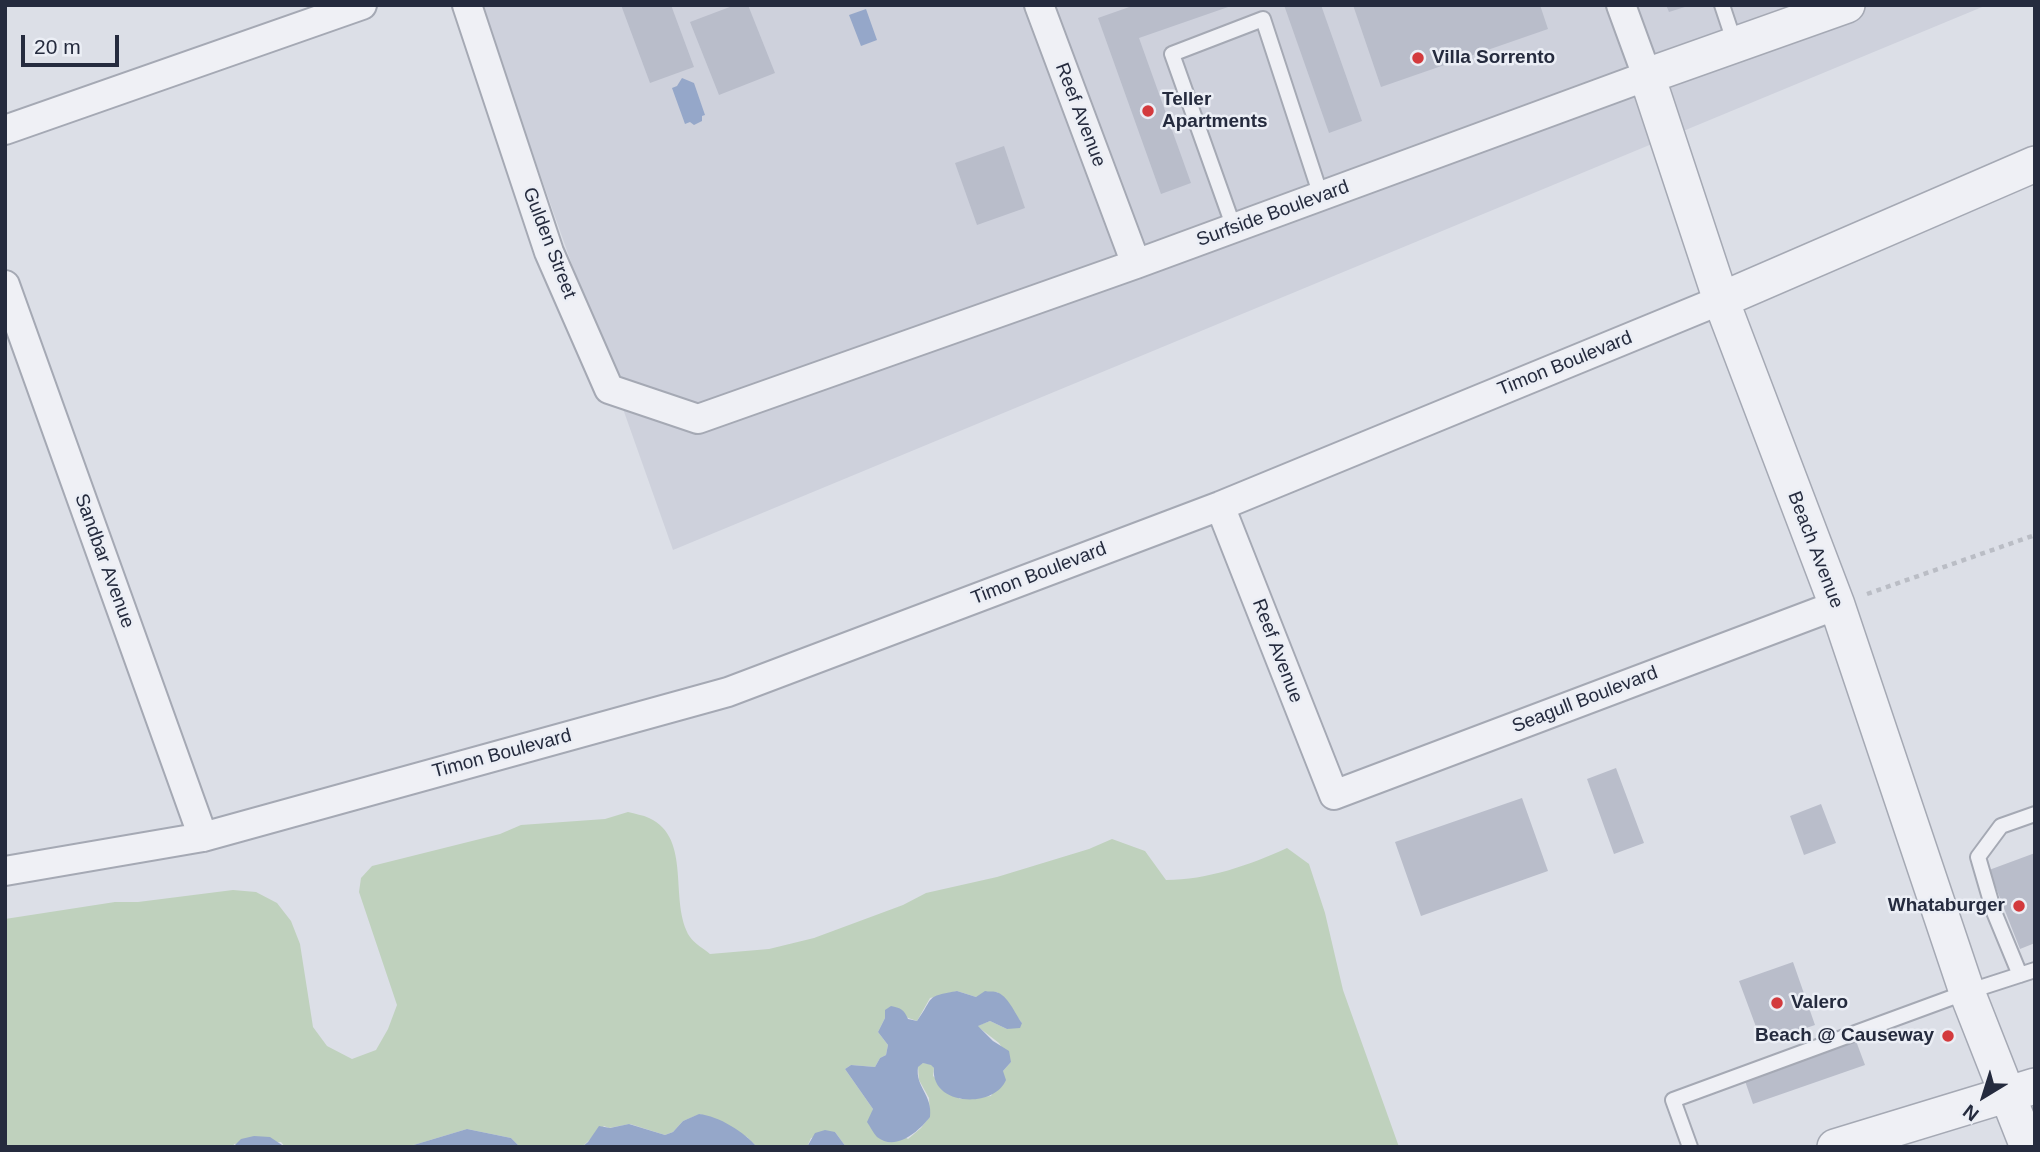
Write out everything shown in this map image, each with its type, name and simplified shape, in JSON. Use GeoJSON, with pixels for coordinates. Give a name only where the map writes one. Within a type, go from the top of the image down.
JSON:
{"type":"FeatureCollection","features":[{"type":"Feature","properties":{"kind":"street"},"geometry":{"type":"LineString","coordinates":[[5,131],[362,5]]}},
{"type":"Feature","properties":{"kind":"street","name":"Gulden Street"},"geometry":{"type":"LineString","coordinates":[[467,5],[549,252],[609,389],[698,419]]}},
{"type":"Feature","properties":{"kind":"street","name":"Reef Avenue"},"geometry":{"type":"LineString","coordinates":[[1039,5],[1136,264]]}},
{"type":"Feature","properties":{"kind":"street","name":"Beach Avenue"},"geometry":{"type":"LineString","coordinates":[[1621,5],[1721,300],[1837,606],[1967,992],[2020,1090],[2028,1147]]}},
{"type":"Feature","properties":{"kind":"street","name":"Surfside Boulevard"},"geometry":{"type":"LineString","coordinates":[[698,419],[1136,264],[1840,6]]}},
{"type":"Feature","properties":{"kind":"street","name":"Timon Boulevard"},"geometry":{"type":"LineString","coordinates":[[5,871],[203,837],[728,692],[1220,506],[1721,300],[2035,164]]}},
{"type":"Feature","properties":{"kind":"street","name":"Sandbar Avenue"},"geometry":{"type":"LineString","coordinates":[[5,285],[203,837]]}},
{"type":"Feature","properties":{"kind":"street","name":"Reef Avenue"},"geometry":{"type":"LineString","coordinates":[[1220,506],[1334,795]]}},
{"type":"Feature","properties":{"kind":"street","name":"Seagull Boulevard"},"geometry":{"type":"LineString","coordinates":[[1334,795],[1837,606]]}},
{"type":"Feature","properties":{"kind":"street"},"geometry":{"type":"LineString","coordinates":[[1852,1145],[2020,1090]]}},
{"type":"Feature","properties":{"kind":"lane"},"geometry":{"type":"LineString","coordinates":[[1722,5],[1736,44]]}},
{"type":"Feature","properties":{"kind":"lane"},"geometry":{"type":"LineString","coordinates":[[1234,228],[1172,54],[1263,19],[1321,196]]}},
{"type":"Feature","properties":{"kind":"lane"},"geometry":{"type":"LineString","coordinates":[[2020,975],[1994,912],[1978,857],[2001,825],[2035,814]]}},
{"type":"Feature","properties":{"kind":"lane"},"geometry":{"type":"LineString","coordinates":[[1690,1147],[1673,1100],[1967,992],[2035,970]]}},
{"type":"Feature","properties":{"kind":"path"},"geometry":{"type":"LineString","coordinates":[[1837,606],[2035,535]]}},
{"type":"Feature","properties":{"kind":"shaded area"},"geometry":{"type":"Polygon","coordinates":[[[480,5],[1987,5],[673,550],[480,5]]]}},
{"type":"Feature","properties":{"kind":"green space"},"geometry":{"type":"Polygon","coordinates":[[[628,812],[649,818],[662,827],[671,840],[676,855],[684,923],[690,937],[710,954],[769,949],[814,938],[903,905],[926,893],[997,877],[1089,849],[1112,839],[1145,851],[1166,880],[1228,870],[1287,848],[1309,864],[1325,913],[1343,990],[1399,1147],[846,1147],[835,1132],[811,1138],[807,1147],[757,1147],[747,1137],[700,1114],[683,1121],[673,1132],[665,1135],[630,1124],[609,1128],[604,1126],[582,1147],[520,1147],[511,1138],[467,1129],[407,1147],[285,1147],[281,1142],[234,1144],[233,1147],[5,1147],[5,919],[115,902],[138,902],[233,890],[256,892],[277,903],[291,921],[300,944],[313,1027],[327,1046],[352,1059],[376,1050],[397,1005],[359,892],[361,878],[372,866],[500,834],[521,825],[605,819],[628,812]],[[957,991],[930,998],[917,1021],[885,1010],[885,1018],[878,1032],[888,1045],[886,1055],[880,1058],[875,1067],[851,1065],[845,1069],[873,1109],[872,1114],[908,1139],[930,1116],[929,1098],[919,1080],[918,1066],[923,1063],[931,1064],[934,1068],[933,1076],[960,1099],[991,1096],[1003,1071],[1011,1062],[999,1043],[977,1026],[990,1021],[1007,1029],[1022,1023],[997,992],[976,997],[957,991]]]}},
{"type":"Feature","properties":{"kind":"water"},"geometry":{"type":"Polygon","coordinates":[[[866,9],[877,40],[861,46],[849,15],[866,9]]]}},
{"type":"Feature","properties":{"kind":"water"},"geometry":{"type":"Polygon","coordinates":[[[682,78],[694,83],[705,115],[702,116],[702,121],[694,125],[690,122],[685,124],[672,88],[677,86],[682,78]]]}},
{"type":"Feature","properties":{"kind":"water"},"geometry":{"type":"Polygon","coordinates":[[[957,991],[976,997],[985,991],[1000,994],[1008,1001],[1022,1023],[1020,1028],[1007,1029],[990,1021],[978,1026],[993,1041],[1009,1051],[1011,1062],[1003,1071],[1006,1080],[989,1096],[964,1099],[942,1090],[935,1081],[934,1068],[923,1063],[918,1067],[918,1074],[929,1103],[930,1117],[906,1138],[884,1141],[877,1137],[867,1122],[873,1109],[845,1069],[851,1065],[875,1067],[880,1058],[886,1055],[888,1045],[878,1032],[885,1018],[885,1010],[891,1006],[897,1007],[908,1019],[917,1021],[931,999],[957,991]]]}},
{"type":"Feature","properties":{"kind":"water"},"geometry":{"type":"Polygon","coordinates":[[[699,1114],[731,1126],[757,1147],[582,1147],[599,1126],[610,1128],[629,1124],[665,1135],[673,1132],[683,1121],[699,1114]]]}},
{"type":"Feature","properties":{"kind":"water"},"geometry":{"type":"Polygon","coordinates":[[[467,1129],[511,1138],[520,1147],[407,1147],[467,1129]]]}},
{"type":"Feature","properties":{"kind":"water"},"geometry":{"type":"Polygon","coordinates":[[[825,1130],[835,1132],[846,1147],[807,1147],[815,1133],[825,1130]]]}},
{"type":"Feature","properties":{"kind":"water"},"geometry":{"type":"Polygon","coordinates":[[[270,1137],[285,1147],[233,1147],[241,1139],[270,1137]]]}},
{"type":"Feature","properties":{"kind":"building"},"geometry":{"type":"Polygon","coordinates":[[[621,5],[671,5],[694,67],[650,83],[621,5]]]}},
{"type":"Feature","properties":{"kind":"building"},"geometry":{"type":"Polygon","coordinates":[[[735,5],[748,5],[775,73],[719,95],[690,22],[735,5]]]}},
{"type":"Feature","properties":{"kind":"building","name":"Teller Apartments"},"geometry":{"type":"Polygon","coordinates":[[[1135,5],[1231,6],[1139,38],[1191,183],[1161,194],[1098,18],[1135,5]]]}},
{"type":"Feature","properties":{"kind":"building","name":"Teller Apartments"},"geometry":{"type":"Polygon","coordinates":[[[1284,5],[1321,5],[1362,121],[1329,133],[1284,5]]]}},
{"type":"Feature","properties":{"kind":"building","name":"Villa Sorrento"},"geometry":{"type":"Polygon","coordinates":[[[1353,5],[1540,5],[1548,29],[1381,87],[1353,5]]]}},
{"type":"Feature","properties":{"kind":"building"},"geometry":{"type":"Polygon","coordinates":[[[1666,5],[1688,5],[1688,6],[1669,12],[1666,5]]]}},
{"type":"Feature","properties":{"kind":"building"},"geometry":{"type":"Polygon","coordinates":[[[1004,146],[1025,208],[977,225],[955,163],[1004,146]]]}},
{"type":"Feature","properties":{"kind":"building"},"geometry":{"type":"Polygon","coordinates":[[[1616,768],[1644,843],[1614,854],[1587,779],[1616,768]]]}},
{"type":"Feature","properties":{"kind":"building"},"geometry":{"type":"Polygon","coordinates":[[[1522,798],[1548,871],[1421,916],[1395,842],[1522,798]]]}},
{"type":"Feature","properties":{"kind":"building"},"geometry":{"type":"Polygon","coordinates":[[[1821,804],[1836,843],[1804,855],[1790,816],[1821,804]]]}},
{"type":"Feature","properties":{"kind":"building","name":"Whataburger"},"geometry":{"type":"Polygon","coordinates":[[[2035,853],[2035,943],[2020,949],[1989,870],[2035,853]]]}},
{"type":"Feature","properties":{"kind":"building","name":"Valero"},"geometry":{"type":"Polygon","coordinates":[[[1793,962],[1815,1025],[1762,1043],[1739,981],[1793,962]]]}},
{"type":"Feature","properties":{"kind":"building","name":"Valero"},"geometry":{"type":"Polygon","coordinates":[[[1856,1041],[1865,1065],[1753,1104],[1745,1081],[1856,1041]]]}},
{"type":"Feature","properties":{"kind":"place","name":"Villa Sorrento"},"geometry":{"type":"Point","coordinates":[1418,58]}},
{"type":"Feature","properties":{"kind":"place","name":"Teller Apartments"},"geometry":{"type":"Point","coordinates":[1148,111]}},
{"type":"Feature","properties":{"kind":"place","name":"Whataburger"},"geometry":{"type":"Point","coordinates":[2019,906]}},
{"type":"Feature","properties":{"kind":"place","name":"Valero"},"geometry":{"type":"Point","coordinates":[1777,1003]}},
{"type":"Feature","properties":{"kind":"place","name":"Beach @ Causeway"},"geometry":{"type":"Point","coordinates":[1948,1036]}}]}
